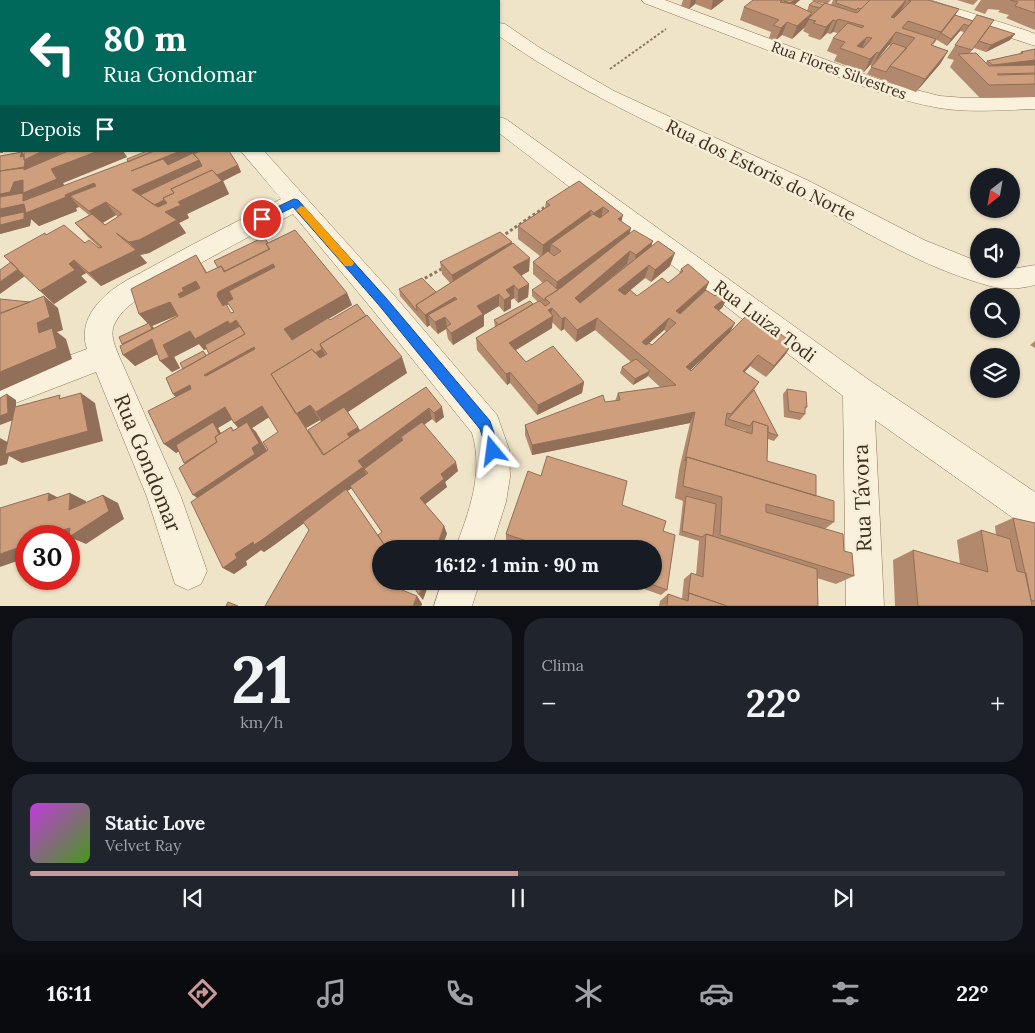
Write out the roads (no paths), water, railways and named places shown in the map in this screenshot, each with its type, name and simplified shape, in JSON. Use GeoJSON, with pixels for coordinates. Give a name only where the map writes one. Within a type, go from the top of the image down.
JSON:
{"type":"FeatureCollection","features":[{"type":"Feature","properties":{"kind":"street","name":"Rua Flores Silvestres"},"geometry":{"type":"LineString","coordinates":[[650,0],[882,87],[918,98],[966,104],[1035,103]]}},
{"type":"Feature","properties":{"kind":"street"},"geometry":{"type":"LineString","coordinates":[[913,0],[1022,35],[1035,41]]}},
{"type":"Feature","properties":{"kind":"street","name":"Rua dos Estoris do Norte"},"geometry":{"type":"LineString","coordinates":[[500,29],[541,58],[587,85],[966,267],[1001,278],[1020,279],[1035,275]]}},
{"type":"Feature","properties":{"kind":"street","name":"Rua Luiza Todi"},"geometry":{"type":"LineString","coordinates":[[500,124],[858,390],[1035,514]]}},
{"type":"Feature","properties":{"kind":"street"},"geometry":{"type":"LineString","coordinates":[[253,152],[294,202],[382,301],[486,426],[493,451],[493,475],[487,510],[476,540]]}},
{"type":"Feature","properties":{"kind":"street","name":"Rua Gondomar"},"geometry":{"type":"LineString","coordinates":[[188,571],[164,497],[104,356],[98,334],[102,320],[114,304],[124,295],[208,247],[294,202]]}},
{"type":"Feature","properties":{"kind":"street"},"geometry":{"type":"LineString","coordinates":[[0,395],[104,356]]}},
{"type":"Feature","properties":{"kind":"street","name":"Rua Távora"},"geometry":{"type":"LineString","coordinates":[[858,390],[866,606]]}},
{"type":"Feature","properties":{"kind":"street"},"geometry":{"type":"LineString","coordinates":[[453,606],[458,590]]}}]}
